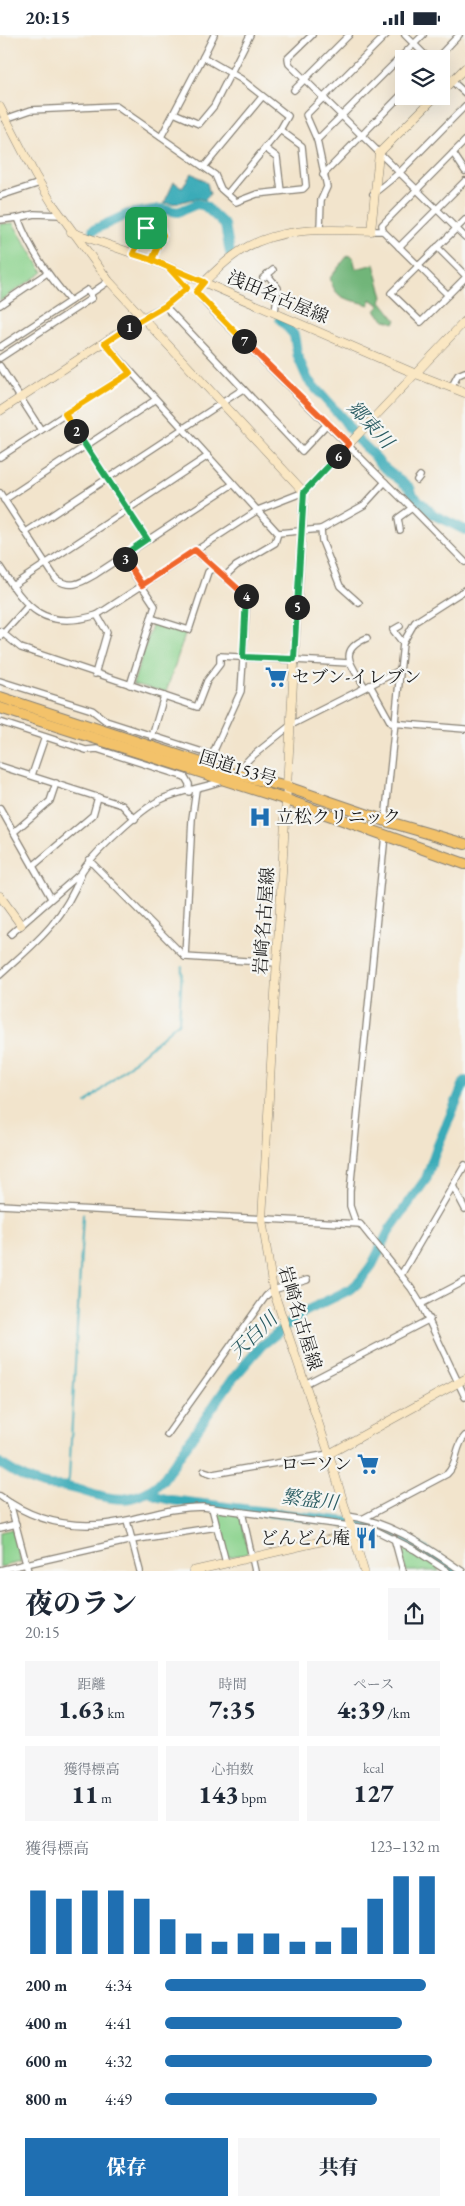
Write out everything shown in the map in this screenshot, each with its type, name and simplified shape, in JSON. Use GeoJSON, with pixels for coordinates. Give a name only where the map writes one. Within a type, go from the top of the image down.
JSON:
{"type":"FeatureCollection","features":[{"type":"Feature","properties":{"kind":"highway","name":"国道153号"},"geometry":{"type":"LineString","coordinates":[[0,697],[126,732],[235,774],[287,787],[385,821],[465,844]]}},
{"type":"Feature","properties":{"kind":"highway","name":"国道153号"},"geometry":{"type":"LineString","coordinates":[[0,708],[118,751],[287,800],[465,864]]}},
{"type":"Feature","properties":{"kind":"main road"},"geometry":{"type":"LineString","coordinates":[[452,81],[465,68]]}},
{"type":"Feature","properties":{"kind":"main road"},"geometry":{"type":"LineString","coordinates":[[204,282],[236,254],[265,239],[320,229],[371,231],[373,194],[379,153],[427,105]]}},
{"type":"Feature","properties":{"kind":"main road"},"geometry":{"type":"LineString","coordinates":[[0,107],[40,183],[60,215],[109,281],[141,318],[304,492],[465,321]]}},
{"type":"Feature","properties":{"kind":"main road","name":"浅田名古屋線"},"geometry":{"type":"LineString","coordinates":[[71,232],[152,260],[416,374],[465,393]]}},
{"type":"Feature","properties":{"kind":"main road"},"geometry":{"type":"LineString","coordinates":[[0,411],[141,318]]}},
{"type":"Feature","properties":{"kind":"main road","name":"岩崎名古屋線"},"geometry":{"type":"LineString","coordinates":[[304,492],[262,1219],[273,1290],[329,1454],[364,1571]]}},
{"type":"Feature","properties":{"kind":"main road"},"geometry":{"type":"LineString","coordinates":[[0,896],[21,925]]}},
{"type":"Feature","properties":{"kind":"main road"},"geometry":{"type":"LineString","coordinates":[[329,1454],[462,1381]]}},
{"type":"Feature","properties":{"kind":"main road"},"geometry":{"type":"LineString","coordinates":[[194,1571],[353,1534]]}},
{"type":"Feature","properties":{"kind":"street"},"geometry":{"type":"LineString","coordinates":[[161,137],[214,35]]}},
{"type":"Feature","properties":{"kind":"street"},"geometry":{"type":"LineString","coordinates":[[174,113],[200,124],[211,110],[250,35]]}},
{"type":"Feature","properties":{"kind":"street"},"geometry":{"type":"LineString","coordinates":[[312,35],[288,58],[289,64],[465,237]]}},
{"type":"Feature","properties":{"kind":"street"},"geometry":{"type":"LineString","coordinates":[[294,90],[349,35]]}},
{"type":"Feature","properties":{"kind":"street"},"geometry":{"type":"LineString","coordinates":[[320,229],[321,200],[327,187],[317,140],[306,117],[386,35]]}},
{"type":"Feature","properties":{"kind":"street"},"geometry":{"type":"LineString","coordinates":[[405,35],[420,50]]}},
{"type":"Feature","properties":{"kind":"street"},"geometry":{"type":"LineString","coordinates":[[317,140],[423,35]]}},
{"type":"Feature","properties":{"kind":"street"},"geometry":{"type":"LineString","coordinates":[[445,50],[459,35]]}},
{"type":"Feature","properties":{"kind":"street"},"geometry":{"type":"LineString","coordinates":[[203,57],[241,79],[288,116],[280,129],[227,195]]}},
{"type":"Feature","properties":{"kind":"street"},"geometry":{"type":"LineString","coordinates":[[452,81],[465,93]]}},
{"type":"Feature","properties":{"kind":"street"},"geometry":{"type":"LineString","coordinates":[[204,167],[262,97]]}},
{"type":"Feature","properties":{"kind":"street"},"geometry":{"type":"LineString","coordinates":[[323,175],[395,101]]}},
{"type":"Feature","properties":{"kind":"street"},"geometry":{"type":"LineString","coordinates":[[5,119],[32,110],[116,106],[161,137],[172,147],[215,175],[220,188],[236,202],[257,194],[303,189],[306,186],[302,146],[280,129]]}},
{"type":"Feature","properties":{"kind":"street"},"geometry":{"type":"LineString","coordinates":[[373,194],[399,173],[465,106]]}},
{"type":"Feature","properties":{"kind":"street"},"geometry":{"type":"LineString","coordinates":[[382,231],[382,225],[465,141]]}},
{"type":"Feature","properties":{"kind":"street"},"geometry":{"type":"LineString","coordinates":[[265,148],[277,157],[280,191]]}},
{"type":"Feature","properties":{"kind":"street"},"geometry":{"type":"LineString","coordinates":[[453,153],[464,168]]}},
{"type":"Feature","properties":{"kind":"street"},"geometry":{"type":"LineString","coordinates":[[399,247],[465,181]]}},
{"type":"Feature","properties":{"kind":"street"},"geometry":{"type":"LineString","coordinates":[[0,197],[40,183]]}},
{"type":"Feature","properties":{"kind":"street"},"geometry":{"type":"LineString","coordinates":[[0,220],[34,214],[60,215]]}},
{"type":"Feature","properties":{"kind":"street"},"geometry":{"type":"LineString","coordinates":[[18,218],[27,243],[47,273],[70,301]]}},
{"type":"Feature","properties":{"kind":"street"},"geometry":{"type":"LineString","coordinates":[[437,247],[465,276],[421,322],[391,293],[437,247],[456,228],[465,219]]}},
{"type":"Feature","properties":{"kind":"street"},"geometry":{"type":"LineString","coordinates":[[133,254],[146,228],[150,226],[161,230],[163,235],[152,260]]}},
{"type":"Feature","properties":{"kind":"street"},"geometry":{"type":"LineString","coordinates":[[371,231],[382,231],[448,295]]}},
{"type":"Feature","properties":{"kind":"street"},"geometry":{"type":"LineString","coordinates":[[141,318],[165,306],[187,288],[168,267]]}},
{"type":"Feature","properties":{"kind":"street"},"geometry":{"type":"LineString","coordinates":[[273,270],[265,276],[278,288],[275,312]]}},
{"type":"Feature","properties":{"kind":"street"},"geometry":{"type":"LineString","coordinates":[[0,305],[47,273]]}},
{"type":"Feature","properties":{"kind":"street"},"geometry":{"type":"LineString","coordinates":[[90,294],[109,281]]}},
{"type":"Feature","properties":{"kind":"street"},"geometry":{"type":"LineString","coordinates":[[204,282],[196,292],[350,444],[465,562]]}},
{"type":"Feature","properties":{"kind":"street"},"geometry":{"type":"LineString","coordinates":[[0,347],[87,290],[92,297],[0,358]]}},
{"type":"Feature","properties":{"kind":"street"},"geometry":{"type":"LineString","coordinates":[[165,306],[302,451],[328,423]]}},
{"type":"Feature","properties":{"kind":"street"},"geometry":{"type":"LineString","coordinates":[[105,343],[130,373],[278,533]]}},
{"type":"Feature","properties":{"kind":"street"},"geometry":{"type":"LineString","coordinates":[[0,366],[41,430]]}},
{"type":"Feature","properties":{"kind":"street"},"geometry":{"type":"LineString","coordinates":[[451,388],[458,375],[465,372]]}},
{"type":"Feature","properties":{"kind":"street"},"geometry":{"type":"LineString","coordinates":[[0,457],[130,373]]}},
{"type":"Feature","properties":{"kind":"street"},"geometry":{"type":"LineString","coordinates":[[26,532],[243,389]]}},
{"type":"Feature","properties":{"kind":"street"},"geometry":{"type":"LineString","coordinates":[[4,500],[155,400]]}},
{"type":"Feature","properties":{"kind":"street"},"geometry":{"type":"LineString","coordinates":[[65,414],[147,539]]}},
{"type":"Feature","properties":{"kind":"street"},"geometry":{"type":"LineString","coordinates":[[12,585],[208,456]]}},
{"type":"Feature","properties":{"kind":"street"},"geometry":{"type":"LineString","coordinates":[[278,533],[321,529],[364,505],[385,482]]}},
{"type":"Feature","properties":{"kind":"street"},"geometry":{"type":"LineString","coordinates":[[0,493],[56,579],[64,585],[72,586],[81,583],[233,484]]}},
{"type":"Feature","properties":{"kind":"street"},"geometry":{"type":"LineString","coordinates":[[0,567],[28,606],[43,615],[61,620],[78,621],[98,615],[258,510],[304,492]]}},
{"type":"Feature","properties":{"kind":"street"},"geometry":{"type":"LineString","coordinates":[[400,530],[398,518],[412,508]]}},
{"type":"Feature","properties":{"kind":"street"},"geometry":{"type":"LineString","coordinates":[[321,529],[322,541],[340,586],[359,603]]}},
{"type":"Feature","properties":{"kind":"street"},"geometry":{"type":"LineString","coordinates":[[224,577],[236,566],[275,543],[278,533]]}},
{"type":"Feature","properties":{"kind":"street"},"geometry":{"type":"LineString","coordinates":[[0,681],[92,710],[106,721],[126,732],[152,737],[212,755],[241,691],[248,597],[195,550]]}},
{"type":"Feature","properties":{"kind":"street"},"geometry":{"type":"LineString","coordinates":[[122,556],[155,606],[130,685]]}},
{"type":"Feature","properties":{"kind":"street"},"geometry":{"type":"LineString","coordinates":[[151,618],[189,630],[208,572],[214,567]]}},
{"type":"Feature","properties":{"kind":"street"},"geometry":{"type":"LineString","coordinates":[[385,821],[403,643],[415,622],[465,590]]}},
{"type":"Feature","properties":{"kind":"street"},"geometry":{"type":"LineString","coordinates":[[28,606],[1,634],[21,648],[196,707],[207,681],[220,664],[220,656],[349,663]]}},
{"type":"Feature","properties":{"kind":"street"},"geometry":{"type":"LineString","coordinates":[[95,674],[107,633],[98,615]]}},
{"type":"Feature","properties":{"kind":"street"},"geometry":{"type":"LineString","coordinates":[[400,626],[394,630],[403,643]]}},
{"type":"Feature","properties":{"kind":"street"},"geometry":{"type":"LineString","coordinates":[[367,638],[351,648],[348,654],[349,663],[367,686],[387,719],[395,723],[465,729]]}},
{"type":"Feature","properties":{"kind":"street"},"geometry":{"type":"LineString","coordinates":[[235,774],[291,725],[400,670]]}},
{"type":"Feature","properties":{"kind":"street"},"geometry":{"type":"LineString","coordinates":[[152,737],[164,697]]}},
{"type":"Feature","properties":{"kind":"street"},"geometry":{"type":"LineString","coordinates":[[0,722],[86,750],[118,751],[185,777],[190,785],[189,792]]}},
{"type":"Feature","properties":{"kind":"street"},"geometry":{"type":"LineString","coordinates":[[32,775],[45,737]]}},
{"type":"Feature","properties":{"kind":"street"},"geometry":{"type":"LineString","coordinates":[[0,766],[122,805],[135,819]]}},
{"type":"Feature","properties":{"kind":"street"},"geometry":{"type":"LineString","coordinates":[[0,975],[53,925],[74,893],[81,873],[89,860],[135,819],[158,801],[175,794],[196,791],[222,781]]}},
{"type":"Feature","properties":{"kind":"street"},"geometry":{"type":"LineString","coordinates":[[14,832],[50,801],[56,783]]}},
{"type":"Feature","properties":{"kind":"street"},"geometry":{"type":"LineString","coordinates":[[185,957],[192,819],[196,791]]}},
{"type":"Feature","properties":{"kind":"street"},"geometry":{"type":"LineString","coordinates":[[33,866],[93,815],[98,797]]}},
{"type":"Feature","properties":{"kind":"street"},"geometry":{"type":"LineString","coordinates":[[1,811],[51,898]]}},
{"type":"Feature","properties":{"kind":"street"},"geometry":{"type":"LineString","coordinates":[[356,1223],[350,1206],[350,1191],[385,835]]}},
{"type":"Feature","properties":{"kind":"street"},"geometry":{"type":"LineString","coordinates":[[89,860],[185,957],[276,963]]}},
{"type":"Feature","properties":{"kind":"street"},"geometry":{"type":"LineString","coordinates":[[11,934],[81,873]]}},
{"type":"Feature","properties":{"kind":"street"},"geometry":{"type":"LineString","coordinates":[[399,1273],[465,1165]]}},
{"type":"Feature","properties":{"kind":"street"},"geometry":{"type":"LineString","coordinates":[[453,1187],[465,1209]]}},
{"type":"Feature","properties":{"kind":"street"},"geometry":{"type":"LineString","coordinates":[[0,1205],[356,1223],[362,1227],[399,1273],[421,1304],[462,1381],[465,1397]]}},
{"type":"Feature","properties":{"kind":"street"},"geometry":{"type":"LineString","coordinates":[[167,1435],[223,1355],[273,1290],[307,1280]]}},
{"type":"Feature","properties":{"kind":"street"},"geometry":{"type":"LineString","coordinates":[[421,1304],[465,1281]]}},
{"type":"Feature","properties":{"kind":"street"},"geometry":{"type":"LineString","coordinates":[[305,1383],[430,1319]]}},
{"type":"Feature","properties":{"kind":"street"},"geometry":{"type":"LineString","coordinates":[[364,1519],[448,1474],[452,1470],[461,1439],[465,1436]]}},
{"type":"Feature","properties":{"kind":"street"},"geometry":{"type":"LineString","coordinates":[[204,1471],[213,1474],[329,1454]]}},
{"type":"Feature","properties":{"kind":"street"},"geometry":{"type":"LineString","coordinates":[[0,1496],[36,1516],[66,1524],[95,1526],[127,1521],[178,1507],[212,1508],[350,1525],[373,1529],[394,1538],[440,1569],[447,1571]]}},
{"type":"Feature","properties":{"kind":"street"},"geometry":{"type":"LineString","coordinates":[[10,1503],[28,1571]]}},
{"type":"Feature","properties":{"kind":"street"},"geometry":{"type":"LineString","coordinates":[[212,1508],[226,1563]]}},
{"type":"Feature","properties":{"kind":"street"},"geometry":{"type":"LineString","coordinates":[[242,1512],[256,1571]]}},
{"type":"Feature","properties":{"kind":"street"},"geometry":{"type":"LineString","coordinates":[[348,1516],[364,1519],[409,1536],[462,1571]]}},
{"type":"Feature","properties":{"kind":"street"},"geometry":{"type":"LineString","coordinates":[[127,1521],[140,1571]]}},
{"type":"Feature","properties":{"kind":"street"},"geometry":{"type":"LineString","coordinates":[[0,1528],[16,1524]]}},
{"type":"Feature","properties":{"kind":"street"},"geometry":{"type":"LineString","coordinates":[[0,1570],[132,1540],[217,1527]]}},
{"type":"Feature","properties":{"kind":"street"},"geometry":{"type":"LineString","coordinates":[[394,1538],[403,1571]]}},
{"type":"Feature","properties":{"kind":"green space"},"geometry":{"type":"Polygon","coordinates":[[[13,223],[43,272],[0,301],[0,224],[13,223]]]}},
{"type":"Feature","properties":{"kind":"green space"},"geometry":{"type":"Polygon","coordinates":[[[348,255],[353,257],[356,269],[374,264],[383,297],[381,301],[396,320],[394,323],[385,320],[375,311],[380,305],[370,299],[369,305],[344,298],[336,291],[330,278],[348,255]]]}},
{"type":"Feature","properties":{"kind":"green space"},"geometry":{"type":"Polygon","coordinates":[[[153,622],[186,632],[166,692],[133,684],[153,622]]]}},
{"type":"Feature","properties":{"kind":"green space"},"geometry":{"type":"Polygon","coordinates":[[[219,1510],[240,1514],[248,1551],[247,1554],[226,1557],[216,1514],[219,1510]]]}},
{"type":"Feature","properties":{"kind":"green space"},"geometry":{"type":"Polygon","coordinates":[[[13,1529],[21,1562],[0,1567],[0,1532],[13,1529]]]}},
{"type":"Feature","properties":{"kind":"green space"},"geometry":{"type":"Polygon","coordinates":[[[402,1544],[437,1566],[439,1571],[406,1571],[398,1547],[402,1544]]]}},
{"type":"Feature","properties":{"kind":"water"},"geometry":{"type":"Polygon","coordinates":[[[192,173],[207,183],[210,194],[205,200],[195,199],[175,204],[164,203],[174,182],[182,187],[192,173]]]}},
{"type":"Feature","properties":{"kind":"waterway","name":"郷東川"},"geometry":{"type":"LineString","coordinates":[[93,230],[128,214],[161,209],[178,212],[197,204],[205,206],[225,225],[230,253]]}},
{"type":"Feature","properties":{"kind":"waterway","name":"郷東川"},"geometry":{"type":"LineString","coordinates":[[280,319],[294,335],[298,357],[308,380],[343,419],[357,439],[374,455],[380,464],[410,488],[413,495],[434,515],[465,530]]}},
{"type":"Feature","properties":{"kind":"waterway"},"geometry":{"type":"LineString","coordinates":[[86,1103],[179,1022],[182,967]]}},
{"type":"Feature","properties":{"kind":"waterway","name":"天白川"},"geometry":{"type":"LineString","coordinates":[[0,1463],[23,1477],[42,1485],[68,1487],[116,1499],[138,1496],[162,1481],[230,1382],[262,1345],[304,1312],[351,1289],[360,1281],[372,1265],[390,1229],[426,1179],[465,1081]]}},
{"type":"Feature","properties":{"kind":"waterway"},"geometry":{"type":"LineString","coordinates":[[67,1487],[83,1214]]}},
{"type":"Feature","properties":{"kind":"waterway","name":"繁盛川"},"geometry":{"type":"LineString","coordinates":[[150,1492],[158,1497],[171,1500],[371,1525],[409,1541],[455,1571]]}},
{"type":"Feature","properties":{"kind":"place","name":"セブン-イレブン"},"geometry":{"type":"Point","coordinates":[276,677]}},
{"type":"Feature","properties":{"kind":"place","name":"立松クリニック"},"geometry":{"type":"Point","coordinates":[260,817]}},
{"type":"Feature","properties":{"kind":"place","name":"ローソン"},"geometry":{"type":"Point","coordinates":[368,1464]}},
{"type":"Feature","properties":{"kind":"place","name":"どんどん庵"},"geometry":{"type":"Point","coordinates":[366,1538]}},
{"type":"Feature","properties":{"kind":"route"},"geometry":{"type":"LineString","coordinates":[[146,228],[133,254],[152,260],[204,282],[198,286],[196,292],[211,309],[349,444],[304,492],[294,659],[243,657],[248,597],[195,550],[142,585],[122,556],[147,539],[65,414],[130,373],[105,343],[141,318],[165,306],[187,288],[168,267],[152,260],[163,235],[161,230],[150,226],[146,228]]}}]}
